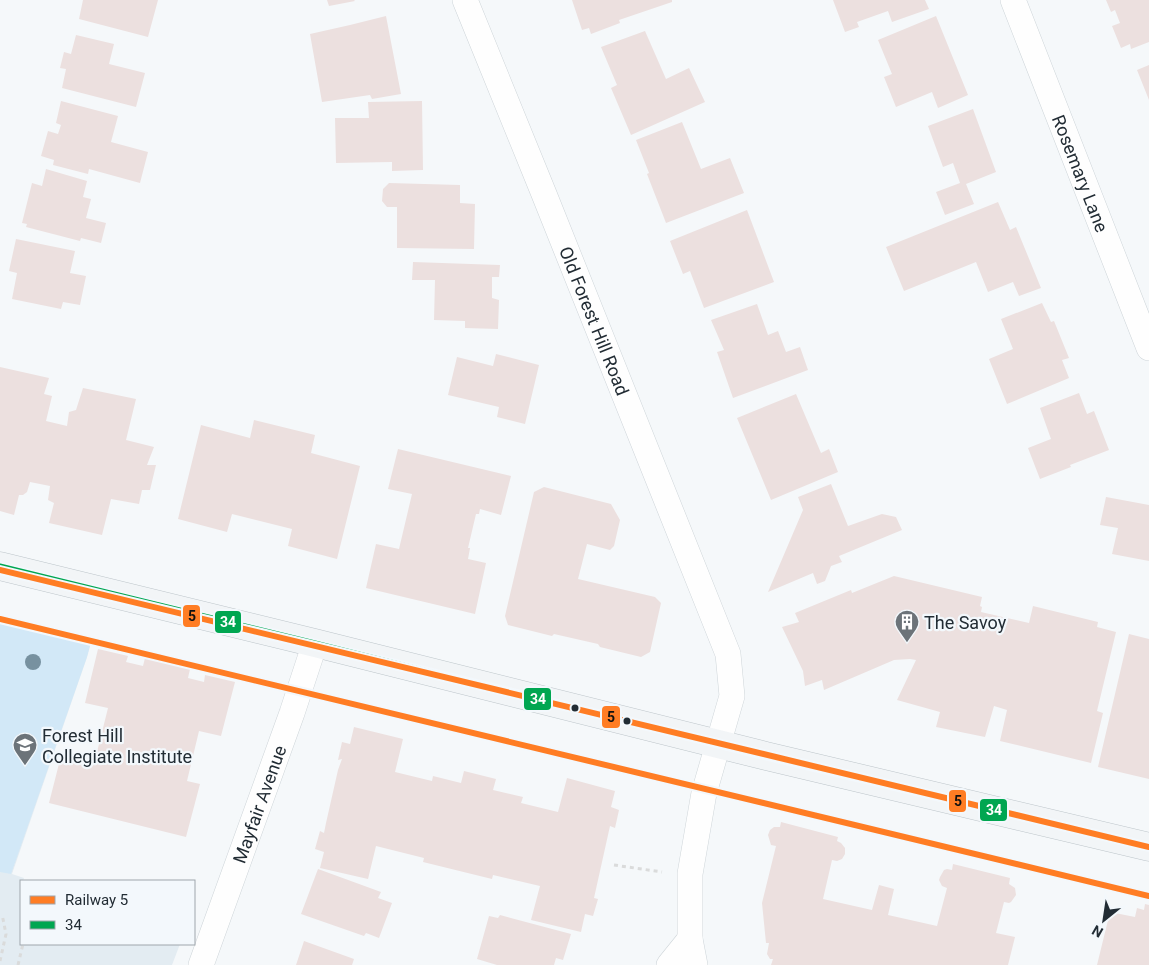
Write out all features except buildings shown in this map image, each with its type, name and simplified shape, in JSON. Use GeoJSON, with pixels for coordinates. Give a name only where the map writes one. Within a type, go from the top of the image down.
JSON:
{"type":"FeatureCollection","features":[{"type":"Feature","properties":{"kind":"main road"},"geometry":{"type":"LineString","coordinates":[[0,566],[718,744],[1149,847]]}},
{"type":"Feature","properties":{"kind":"street","name":"Old Forest Hill Road"},"geometry":{"type":"LineString","coordinates":[[466,0],[728,654],[732,696],[704,792],[690,874],[690,940],[695,965]]}},
{"type":"Feature","properties":{"kind":"street","name":"Rosemary Lane"},"geometry":{"type":"LineString","coordinates":[[1013,0],[1149,348]]}},
{"type":"Feature","properties":{"kind":"street","name":"Mayfair Avenue"},"geometry":{"type":"LineString","coordinates":[[201,965],[292,713],[315,643]]}},
{"type":"Feature","properties":{"kind":"street"},"geometry":{"type":"LineString","coordinates":[[669,965],[690,940]]}},
{"type":"Feature","properties":{"kind":"path"},"geometry":{"type":"LineString","coordinates":[[614,865],[669,873]]}},
{"type":"Feature","properties":{"kind":"path"},"geometry":{"type":"LineString","coordinates":[[0,961],[6,934],[2,914]]}},
{"type":"Feature","properties":{"kind":"path"},"geometry":{"type":"LineString","coordinates":[[18,965],[23,945]]}},
{"type":"Feature","properties":{"kind":"shaded area","name":"Forest Hill Collegiate Institute"},"geometry":{"type":"Polygon","coordinates":[[[0,620],[91,642],[12,874],[24,878],[20,880],[20,945],[180,945],[172,965],[0,965],[0,620]]]}},
{"type":"Feature","properties":{"kind":"shaded area","name":"Forest Hill Collegiate Institute"},"geometry":{"type":"Polygon","coordinates":[[[0,620],[91,642],[11,874],[0,872],[0,620]]]}},
{"type":"Feature","properties":{"kind":"rail line","name":"5"},"geometry":{"type":"LineString","coordinates":[[0,570],[1149,847]]}},
{"type":"Feature","properties":{"kind":"rail line","name":"5"},"geometry":{"type":"LineString","coordinates":[[0,619],[1149,896]]}},
{"type":"Feature","properties":{"kind":"transit line","name":"34"},"geometry":{"type":"LineString","coordinates":[[0,566],[766,756],[1149,847]]}},
{"type":"Feature","properties":{"kind":"place","name":"The Savoy"},"geometry":{"type":"Point","coordinates":[907,643]}},
{"type":"Feature","properties":{"kind":"place","name":"Forest Hill Collegiate Institute"},"geometry":{"type":"Point","coordinates":[25,766]}}]}
